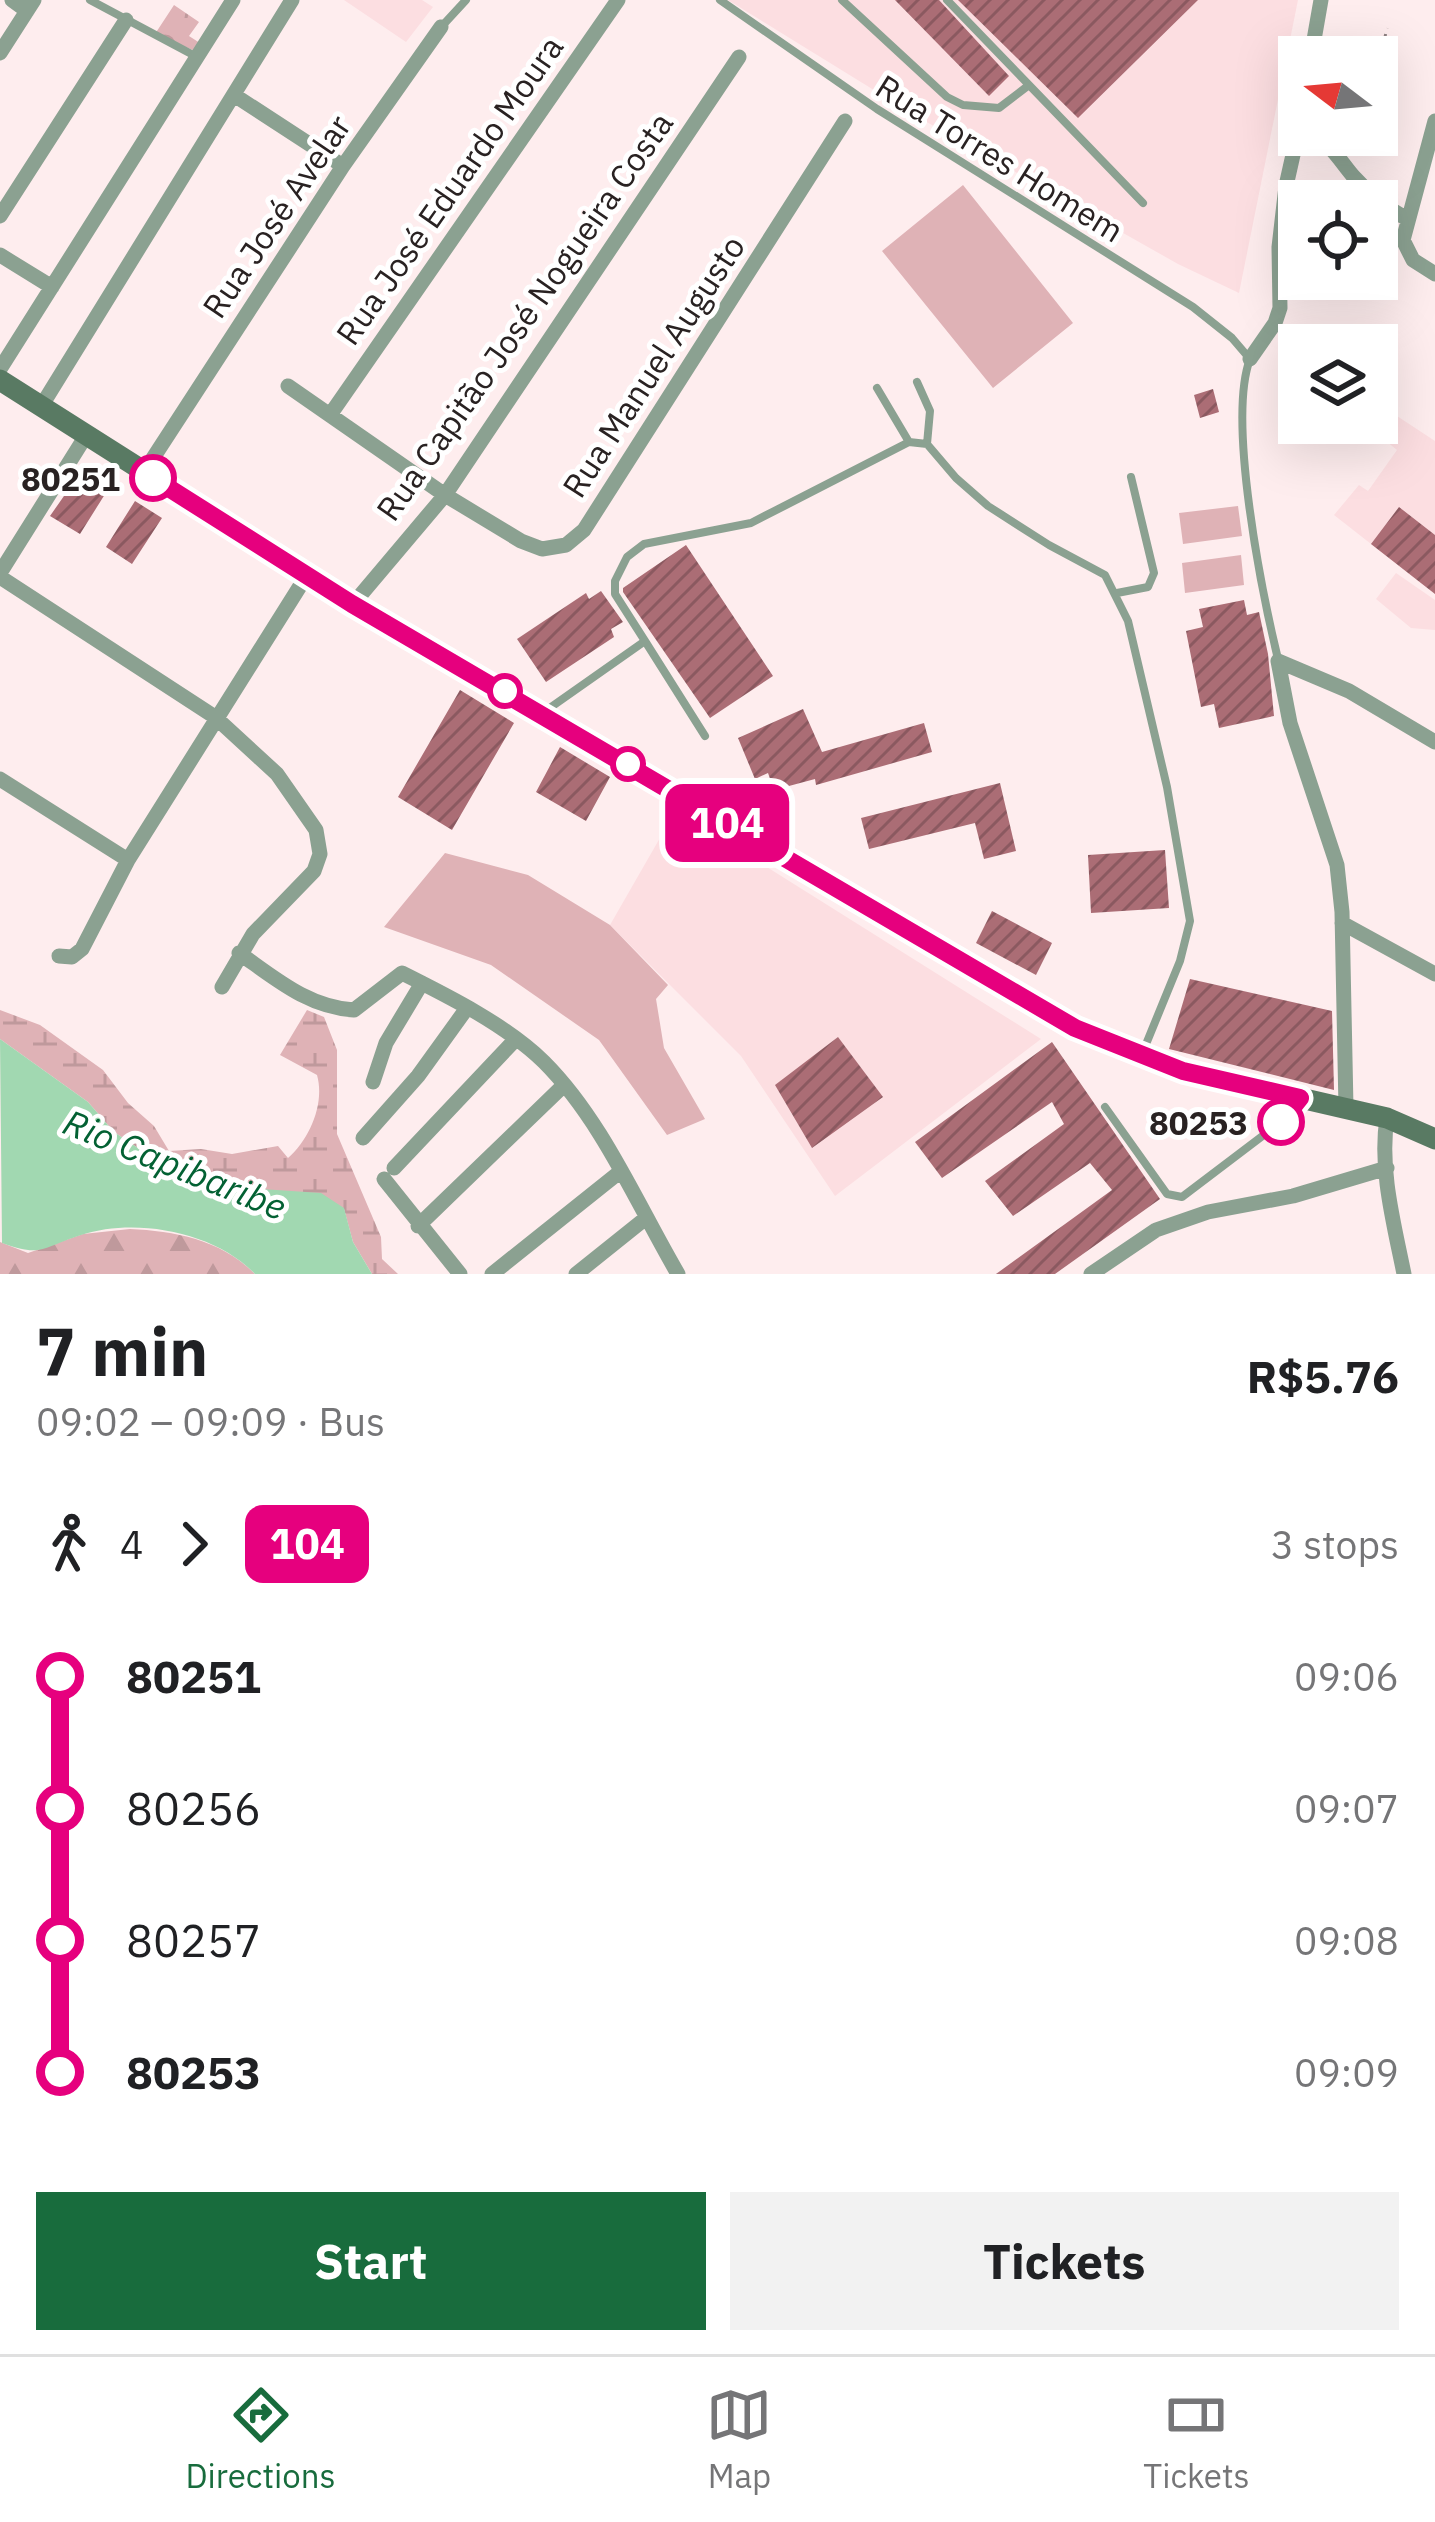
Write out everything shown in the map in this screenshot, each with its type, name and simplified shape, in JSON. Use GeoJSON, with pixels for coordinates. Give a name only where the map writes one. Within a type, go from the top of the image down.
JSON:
{"type":"FeatureCollection","features":[{"type":"Feature","properties":{"kind":"main road"},"geometry":{"type":"LineString","coordinates":[[0,380],[352,604],[1075,1028],[1183,1071],[1387,1118],[1435,1138]]}},
{"type":"Feature","properties":{"kind":"street"},"geometry":{"type":"LineString","coordinates":[[0,53],[30,5],[12,0]]}},
{"type":"Feature","properties":{"kind":"street"},"geometry":{"type":"LineString","coordinates":[[0,369],[233,0]]}},
{"type":"Feature","properties":{"kind":"street"},"geometry":{"type":"LineString","coordinates":[[42,405],[292,0]]}},
{"type":"Feature","properties":{"kind":"street","name":"Rua José Eduardo Moura"},"geometry":{"type":"LineString","coordinates":[[330,415],[618,0]]}},
{"type":"Feature","properties":{"kind":"street"},"geometry":{"type":"LineString","coordinates":[[1315,36],[1322,0]]}},
{"type":"Feature","properties":{"kind":"street"},"geometry":{"type":"LineString","coordinates":[[0,216],[127,20]]}},
{"type":"Feature","properties":{"kind":"street","name":"Rua José Avelar"},"geometry":{"type":"LineString","coordinates":[[144,472],[343,166],[441,27]]}},
{"type":"Feature","properties":{"kind":"street","name":"Rua Capitão José Nogueira Costa"},"geometry":{"type":"LineString","coordinates":[[352,604],[445,495],[739,57]]}},
{"type":"Feature","properties":{"kind":"street"},"geometry":{"type":"LineString","coordinates":[[234,95],[343,166]]}},
{"type":"Feature","properties":{"kind":"street","name":"Rua Manuel Augusto"},"geometry":{"type":"LineString","coordinates":[[289,386],[445,495],[521,541],[542,549],[566,545],[584,530],[845,121]]}},
{"type":"Feature","properties":{"kind":"street"},"geometry":{"type":"LineString","coordinates":[[1435,121],[1403,240],[1413,260],[1435,274]]}},
{"type":"Feature","properties":{"kind":"street"},"geometry":{"type":"LineString","coordinates":[[1250,359],[1280,308],[1279,248],[1293,156]]}},
{"type":"Feature","properties":{"kind":"street"},"geometry":{"type":"LineString","coordinates":[[1338,156],[1387,208],[1408,219]]}},
{"type":"Feature","properties":{"kind":"street"},"geometry":{"type":"LineString","coordinates":[[0,255],[52,287]]}},
{"type":"Feature","properties":{"kind":"street"},"geometry":{"type":"LineString","coordinates":[[86,434],[0,575],[215,716],[277,773],[316,830],[320,854],[314,872],[253,934],[222,987]]}},
{"type":"Feature","properties":{"kind":"street"},"geometry":{"type":"LineString","coordinates":[[59,956],[72,957],[82,949],[128,860],[307,575]]}},
{"type":"Feature","properties":{"kind":"street"},"geometry":{"type":"LineString","coordinates":[[1278,661],[1349,692],[1435,742]]}},
{"type":"Feature","properties":{"kind":"street"},"geometry":{"type":"LineString","coordinates":[[1278,661],[1290,724],[1336,865],[1342,922],[1346,1108]]}},
{"type":"Feature","properties":{"kind":"street"},"geometry":{"type":"LineString","coordinates":[[0,779],[128,860]]}},
{"type":"Feature","properties":{"kind":"street"},"geometry":{"type":"LineString","coordinates":[[1342,922],[1435,974]]}},
{"type":"Feature","properties":{"kind":"street"},"geometry":{"type":"LineString","coordinates":[[239,953],[327,1008],[354,1010],[402,974],[467,1008],[538,1057],[621,1171],[678,1274]]}},
{"type":"Feature","properties":{"kind":"street"},"geometry":{"type":"LineString","coordinates":[[373,1082],[386,1043],[422,983]]}},
{"type":"Feature","properties":{"kind":"street"},"geometry":{"type":"LineString","coordinates":[[363,1138],[418,1076],[467,1008]]}},
{"type":"Feature","properties":{"kind":"street"},"geometry":{"type":"LineString","coordinates":[[460,1274],[418,1226],[389,1173],[514,1040]]}},
{"type":"Feature","properties":{"kind":"street"},"geometry":{"type":"LineString","coordinates":[[418,1226],[563,1086]]}},
{"type":"Feature","properties":{"kind":"street"},"geometry":{"type":"LineString","coordinates":[[1387,1118],[1383,1141],[1404,1274]]}},
{"type":"Feature","properties":{"kind":"street"},"geometry":{"type":"LineString","coordinates":[[1091,1274],[1156,1230],[1208,1212],[1293,1196],[1387,1168]]}},
{"type":"Feature","properties":{"kind":"street"},"geometry":{"type":"LineString","coordinates":[[492,1274],[621,1171]]}},
{"type":"Feature","properties":{"kind":"street"},"geometry":{"type":"LineString","coordinates":[[576,1274],[646,1218]]}},
{"type":"Feature","properties":{"kind":"lane"},"geometry":{"type":"LineString","coordinates":[[90,0],[198,57]]}},
{"type":"Feature","properties":{"kind":"lane","name":"Rua José Avelar"},"geometry":{"type":"LineString","coordinates":[[441,27],[466,0]]}},
{"type":"Feature","properties":{"kind":"lane","name":"Rua Torres Homem"},"geometry":{"type":"LineString","coordinates":[[720,0],[877,109],[1193,307],[1250,359]]}},
{"type":"Feature","properties":{"kind":"lane"},"geometry":{"type":"LineString","coordinates":[[842,0],[946,97],[963,106],[999,108],[1029,85]]}},
{"type":"Feature","properties":{"kind":"lane"},"geometry":{"type":"LineString","coordinates":[[946,0],[1143,203]]}},
{"type":"Feature","properties":{"kind":"lane"},"geometry":{"type":"LineString","coordinates":[[1250,359],[1244,391],[1247,468],[1261,587],[1278,661]]}},
{"type":"Feature","properties":{"kind":"lane"},"geometry":{"type":"LineString","coordinates":[[917,382],[930,411],[927,444]]}},
{"type":"Feature","properties":{"kind":"lane"},"geometry":{"type":"LineString","coordinates":[[877,388],[909,442]]}},
{"type":"Feature","properties":{"kind":"lane"},"geometry":{"type":"LineString","coordinates":[[705,736],[616,594],[615,581],[627,557],[644,544],[751,523],[909,442],[927,444],[988,506],[1105,575],[1128,621],[1167,787],[1190,921],[1180,961],[1142,1055]]}},
{"type":"Feature","properties":{"kind":"lane"},"geometry":{"type":"LineString","coordinates":[[1117,593],[1148,587],[1154,573],[1131,477]]}},
{"type":"Feature","properties":{"kind":"lane"},"geometry":{"type":"LineString","coordinates":[[543,713],[645,640]]}},
{"type":"Feature","properties":{"kind":"lane"},"geometry":{"type":"LineString","coordinates":[[1106,1107],[1167,1194],[1182,1197],[1281,1122],[1300,1098]]}},
{"type":"Feature","properties":{"kind":"path"},"geometry":{"type":"LineString","coordinates":[[1386,36],[1388,28]]}},
{"type":"Feature","properties":{"kind":"path"},"geometry":{"type":"LineString","coordinates":[[1350,172],[1357,156]]}},
{"type":"Feature","properties":{"kind":"shaded area"},"geometry":{"type":"Polygon","coordinates":[[[344,0],[422,0],[433,7],[406,42],[344,0]]]}},
{"type":"Feature","properties":{"kind":"shaded area"},"geometry":{"type":"Polygon","coordinates":[[[728,0],[1298,0],[1291,36],[1278,36],[1278,99],[1239,293],[1178,264],[916,116],[728,0]]]}},
{"type":"Feature","properties":{"kind":"shaded area"},"geometry":{"type":"Polygon","coordinates":[[[1398,417],[1435,441],[1435,594],[1334,515],[1359,485],[1368,491],[1397,450],[1390,444],[1398,444],[1398,417]]]}},
{"type":"Feature","properties":{"kind":"shaded area"},"geometry":{"type":"Polygon","coordinates":[[[1396,573],[1435,600],[1435,630],[1411,628],[1376,599],[1396,573]]]}},
{"type":"Feature","properties":{"kind":"shaded area"},"geometry":{"type":"Polygon","coordinates":[[[676,810],[1041,1039],[835,1196],[741,1056],[610,925],[676,810]]]}},
{"type":"Feature","properties":{"kind":"shaded area","name":"Rio Capibaribe"},"geometry":{"type":"Polygon","coordinates":[[[0,1039],[88,1102],[114,1132],[144,1152],[231,1187],[321,1193],[344,1208],[353,1242],[372,1274],[255,1274],[197,1238],[150,1228],[103,1230],[35,1250],[2,1243],[0,1039]]]}},
{"type":"Feature","properties":{"kind":"green space"},"geometry":{"type":"Polygon","coordinates":[[[174,5],[199,22],[189,36],[203,45],[195,51],[155,34],[174,5]]]}},
{"type":"Feature","properties":{"kind":"green space"},"geometry":{"type":"Polygon","coordinates":[[[963,185],[1073,323],[993,388],[882,251],[963,185]]]}},
{"type":"Feature","properties":{"kind":"green space"},"geometry":{"type":"Polygon","coordinates":[[[1238,506],[1242,536],[1183,544],[1179,513],[1238,506]]]}},
{"type":"Feature","properties":{"kind":"green space"},"geometry":{"type":"Polygon","coordinates":[[[1241,555],[1244,585],[1185,593],[1182,563],[1241,555]]]}},
{"type":"Feature","properties":{"kind":"green space"},"geometry":{"type":"Polygon","coordinates":[[[445,853],[528,875],[610,925],[668,985],[656,999],[664,1048],[705,1119],[667,1135],[599,1040],[491,965],[384,927],[445,853]]]}},
{"type":"Feature","properties":{"kind":"green space"},"geometry":{"type":"Polygon","coordinates":[[[0,1010],[40,1025],[103,1070],[128,1103],[154,1126],[169,1151],[232,1154],[278,1146],[288,1158],[314,1120],[319,1086],[317,1075],[280,1055],[307,1010],[324,1017],[337,1050],[337,1134],[381,1237],[382,1259],[398,1274],[372,1274],[353,1242],[344,1209],[232,1187],[144,1152],[114,1132],[88,1102],[0,1039],[0,1010]]]}},
{"type":"Feature","properties":{"kind":"green space"},"geometry":{"type":"Polygon","coordinates":[[[130,1229],[213,1245],[255,1274],[0,1274],[0,1242],[28,1253],[83,1234],[130,1229]]]}},
{"type":"Feature","properties":{"kind":"building"},"geometry":{"type":"Polygon","coordinates":[[[895,0],[939,0],[1009,76],[989,96],[895,0]]]}},
{"type":"Feature","properties":{"kind":"building"},"geometry":{"type":"Polygon","coordinates":[[[958,0],[1198,0],[1078,118],[958,0]]]}},
{"type":"Feature","properties":{"kind":"building"},"geometry":{"type":"Polygon","coordinates":[[[1213,389],[1219,412],[1200,418],[1194,395],[1213,389]]]}},
{"type":"Feature","properties":{"kind":"building"},"geometry":{"type":"Polygon","coordinates":[[[85,466],[112,483],[80,534],[50,516],[85,466]]]}},
{"type":"Feature","properties":{"kind":"building"},"geometry":{"type":"Polygon","coordinates":[[[135,501],[162,518],[132,564],[106,547],[135,501]]]}},
{"type":"Feature","properties":{"kind":"building"},"geometry":{"type":"Polygon","coordinates":[[[1399,507],[1435,535],[1435,594],[1371,544],[1399,507]]]}},
{"type":"Feature","properties":{"kind":"building"},"geometry":{"type":"Polygon","coordinates":[[[686,545],[773,676],[710,718],[623,592],[686,545]]]}},
{"type":"Feature","properties":{"kind":"building"},"geometry":{"type":"Polygon","coordinates":[[[601,591],[623,622],[611,629],[614,637],[546,682],[517,639],[586,593],[589,599],[601,591]]]}},
{"type":"Feature","properties":{"kind":"building"},"geometry":{"type":"Polygon","coordinates":[[[1244,600],[1247,615],[1259,612],[1274,716],[1219,728],[1214,704],[1201,707],[1186,631],[1203,627],[1199,609],[1244,600]]]}},
{"type":"Feature","properties":{"kind":"building"},"geometry":{"type":"Polygon","coordinates":[[[460,690],[514,723],[452,830],[398,797],[460,690]]]}},
{"type":"Feature","properties":{"kind":"building"},"geometry":{"type":"Polygon","coordinates":[[[803,709],[822,752],[924,723],[932,752],[816,785],[815,779],[774,790],[768,773],[755,779],[738,738],[803,709]]]}},
{"type":"Feature","properties":{"kind":"building"},"geometry":{"type":"Polygon","coordinates":[[[560,747],[610,777],[586,821],[536,792],[560,747]]]}},
{"type":"Feature","properties":{"kind":"building"},"geometry":{"type":"Polygon","coordinates":[[[1000,783],[1016,851],[984,859],[975,823],[869,849],[861,818],[1000,783]]]}},
{"type":"Feature","properties":{"kind":"building"},"geometry":{"type":"Polygon","coordinates":[[[1165,850],[1169,908],[1091,913],[1088,855],[1165,850]]]}},
{"type":"Feature","properties":{"kind":"building"},"geometry":{"type":"Polygon","coordinates":[[[992,911],[1052,943],[1036,975],[976,943],[992,911]]]}},
{"type":"Feature","properties":{"kind":"building"},"geometry":{"type":"Polygon","coordinates":[[[1190,979],[1332,1011],[1334,1090],[1169,1049],[1190,979]]]}},
{"type":"Feature","properties":{"kind":"building"},"geometry":{"type":"Polygon","coordinates":[[[838,1037],[883,1097],[812,1148],[775,1085],[838,1037]]]}},
{"type":"Feature","properties":{"kind":"building"},"geometry":{"type":"Polygon","coordinates":[[[1052,1042],[1160,1199],[1055,1274],[996,1274],[1112,1190],[1090,1163],[1013,1216],[985,1181],[1064,1124],[1052,1102],[942,1178],[915,1142],[1052,1042]]]}},
{"type":"Feature","properties":{"kind":"bus line","name":"104"},"geometry":{"type":"LineString","coordinates":[[153,478],[352,604],[1075,1028],[1183,1071],[1300,1098],[1281,1122]]}},
{"type":"Feature","properties":{"kind":"place","name":"80251"},"geometry":{"type":"Point","coordinates":[153,478]}},
{"type":"Feature","properties":{"kind":"place","name":"80253"},"geometry":{"type":"Point","coordinates":[1281,1122]}}]}
